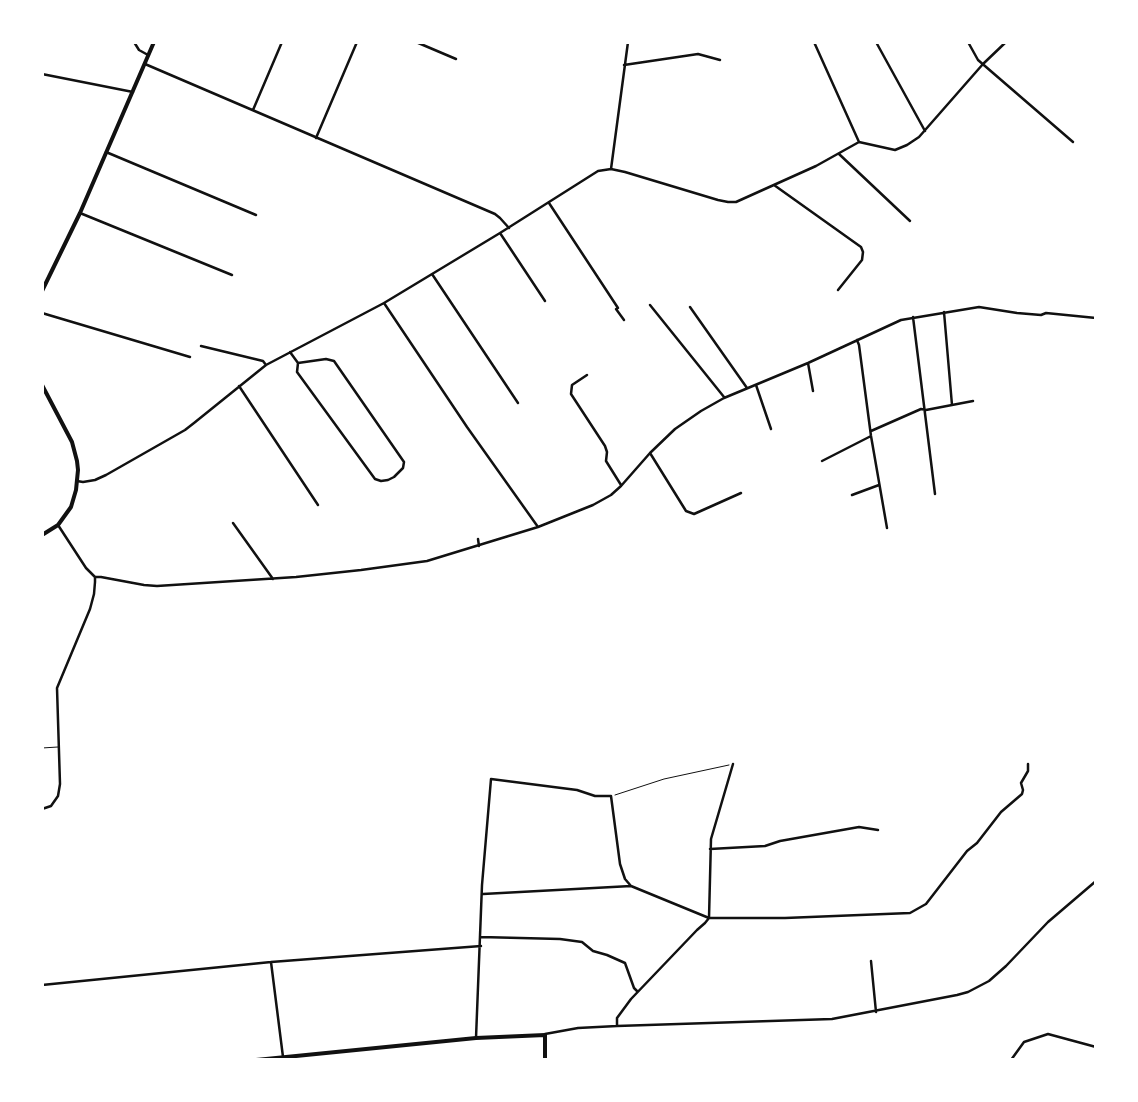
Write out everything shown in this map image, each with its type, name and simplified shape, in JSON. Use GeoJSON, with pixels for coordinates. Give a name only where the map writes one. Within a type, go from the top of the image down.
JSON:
{"type":"FeatureCollection","features":[{"type":"Feature","properties":{"kind":"main road"},"geometry":{"type":"LineString","coordinates":[[42,291],[80,213],[154,42]]}},
{"type":"Feature","properties":{"kind":"main road"},"geometry":{"type":"LineString","coordinates":[[42,385],[67,432],[78,461],[77,481],[71,507],[58,525],[42,535]]}},
{"type":"Feature","properties":{"kind":"main road"},"geometry":{"type":"LineString","coordinates":[[256,1060],[476,1038],[545,1035],[545,1060]]}},
{"type":"Feature","properties":{"kind":"street"},"geometry":{"type":"LineString","coordinates":[[134,42],[139,50],[148,54]]}},
{"type":"Feature","properties":{"kind":"street"},"geometry":{"type":"LineString","coordinates":[[254,110],[282,42]]}},
{"type":"Feature","properties":{"kind":"street"},"geometry":{"type":"LineString","coordinates":[[316,138],[357,42]]}},
{"type":"Feature","properties":{"kind":"street"},"geometry":{"type":"LineString","coordinates":[[416,42],[456,59]]}},
{"type":"Feature","properties":{"kind":"street"},"geometry":{"type":"LineString","coordinates":[[611,169],[628,42]]}},
{"type":"Feature","properties":{"kind":"street"},"geometry":{"type":"LineString","coordinates":[[814,42],[859,142]]}},
{"type":"Feature","properties":{"kind":"street"},"geometry":{"type":"LineString","coordinates":[[876,42],[925,131]]}},
{"type":"Feature","properties":{"kind":"street"},"geometry":{"type":"LineString","coordinates":[[968,42],[978,60],[1073,142]]}},
{"type":"Feature","properties":{"kind":"street"},"geometry":{"type":"LineString","coordinates":[[77,481],[95,480],[106,475],[184,430],[194,424],[266,365],[384,303],[509,228],[598,171],[611,169],[728,202],[736,202],[839,154],[859,142],[895,150],[907,145],[925,131],[983,64],[1006,42]]}},
{"type":"Feature","properties":{"kind":"street"},"geometry":{"type":"LineString","coordinates":[[624,65],[698,54],[720,60]]}},
{"type":"Feature","properties":{"kind":"street"},"geometry":{"type":"LineString","coordinates":[[144,64],[495,214],[509,228]]}},
{"type":"Feature","properties":{"kind":"street"},"geometry":{"type":"LineString","coordinates":[[42,74],[132,92]]}},
{"type":"Feature","properties":{"kind":"street"},"geometry":{"type":"LineString","coordinates":[[106,152],[256,215]]}},
{"type":"Feature","properties":{"kind":"street"},"geometry":{"type":"LineString","coordinates":[[839,154],[910,221]]}},
{"type":"Feature","properties":{"kind":"street"},"geometry":{"type":"LineString","coordinates":[[774,185],[861,247],[863,252],[862,260],[838,290]]}},
{"type":"Feature","properties":{"kind":"street"},"geometry":{"type":"LineString","coordinates":[[549,203],[624,320]]}},
{"type":"Feature","properties":{"kind":"street"},"geometry":{"type":"LineString","coordinates":[[80,213],[232,275]]}},
{"type":"Feature","properties":{"kind":"street"},"geometry":{"type":"LineString","coordinates":[[500,233],[545,300]]}},
{"type":"Feature","properties":{"kind":"street"},"geometry":{"type":"LineString","coordinates":[[432,274],[518,402]]}},
{"type":"Feature","properties":{"kind":"street"},"geometry":{"type":"LineString","coordinates":[[384,303],[466,427],[538,527]]}},
{"type":"Feature","properties":{"kind":"street"},"geometry":{"type":"LineString","coordinates":[[650,305],[724,398]]}},
{"type":"Feature","properties":{"kind":"street"},"geometry":{"type":"LineString","coordinates":[[690,307],[747,388]]}},
{"type":"Feature","properties":{"kind":"street"},"geometry":{"type":"LineString","coordinates":[[95,578],[101,577],[157,586],[273,579],[427,561],[538,527],[593,505],[621,486],[674,428],[724,398],[808,363],[887,326],[913,317],[979,307],[1041,315],[1046,313],[1096,318]]}},
{"type":"Feature","properties":{"kind":"street"},"geometry":{"type":"LineString","coordinates":[[944,312],[952,405]]}},
{"type":"Feature","properties":{"kind":"street"},"geometry":{"type":"LineString","coordinates":[[42,313],[190,357]]}},
{"type":"Feature","properties":{"kind":"street"},"geometry":{"type":"LineString","coordinates":[[913,317],[935,494]]}},
{"type":"Feature","properties":{"kind":"street"},"geometry":{"type":"LineString","coordinates":[[857,340],[887,528]]}},
{"type":"Feature","properties":{"kind":"street"},"geometry":{"type":"LineString","coordinates":[[201,346],[263,361],[266,365]]}},
{"type":"Feature","properties":{"kind":"street"},"geometry":{"type":"LineString","coordinates":[[290,352],[298,363],[297,372],[375,479],[381,481],[388,480],[400,472],[404,462],[334,361],[326,359],[298,363]]}},
{"type":"Feature","properties":{"kind":"street"},"geometry":{"type":"LineString","coordinates":[[808,363],[813,391]]}},
{"type":"Feature","properties":{"kind":"street"},"geometry":{"type":"LineString","coordinates":[[587,375],[572,386],[571,394],[605,446],[607,452],[606,461],[621,486]]}},
{"type":"Feature","properties":{"kind":"street"},"geometry":{"type":"LineString","coordinates":[[756,385],[771,429]]}},
{"type":"Feature","properties":{"kind":"street"},"geometry":{"type":"LineString","coordinates":[[239,386],[318,505]]}},
{"type":"Feature","properties":{"kind":"street"},"geometry":{"type":"LineString","coordinates":[[871,431],[921,409],[973,401]]}},
{"type":"Feature","properties":{"kind":"street"},"geometry":{"type":"LineString","coordinates":[[822,462],[871,436]]}},
{"type":"Feature","properties":{"kind":"street"},"geometry":{"type":"LineString","coordinates":[[650,453],[686,511],[694,514],[741,493]]}},
{"type":"Feature","properties":{"kind":"street"},"geometry":{"type":"LineString","coordinates":[[852,495],[879,485]]}},
{"type":"Feature","properties":{"kind":"street"},"geometry":{"type":"LineString","coordinates":[[233,524],[273,579]]}},
{"type":"Feature","properties":{"kind":"street"},"geometry":{"type":"LineString","coordinates":[[42,809],[51,806],[58,796],[60,784],[57,688],[90,609],[94,594],[95,578],[86,568],[58,525]]}},
{"type":"Feature","properties":{"kind":"street"},"geometry":{"type":"LineString","coordinates":[[478,539],[479,546]]}},
{"type":"Feature","properties":{"kind":"street"},"geometry":{"type":"LineString","coordinates":[[617,1026],[617,1018],[638,992],[697,930],[706,924],[709,918],[711,839],[733,764]]}},
{"type":"Feature","properties":{"kind":"street"},"geometry":{"type":"LineString","coordinates":[[483,894],[631,886],[709,918],[785,918],[910,913],[926,904],[967,851],[977,843],[1002,812],[1022,794],[1021,783],[1028,771],[1028,764]]}},
{"type":"Feature","properties":{"kind":"street"},"geometry":{"type":"LineString","coordinates":[[476,1038],[491,779],[577,790],[595,796],[611,796],[620,864],[625,879],[631,886]]}},
{"type":"Feature","properties":{"kind":"street"},"geometry":{"type":"LineString","coordinates":[[710,849],[765,846],[780,841],[858,827],[878,830]]}},
{"type":"Feature","properties":{"kind":"street"},"geometry":{"type":"LineString","coordinates":[[545,1035],[578,1028],[832,1019],[876,1012],[968,992],[988,981],[1006,966],[1048,922],[1096,881]]}},
{"type":"Feature","properties":{"kind":"street"},"geometry":{"type":"LineString","coordinates":[[481,937],[560,938],[582,942],[593,951],[625,963],[634,988],[638,992]]}},
{"type":"Feature","properties":{"kind":"street"},"geometry":{"type":"LineString","coordinates":[[42,985],[271,962],[481,946]]}},
{"type":"Feature","properties":{"kind":"street"},"geometry":{"type":"LineString","coordinates":[[871,961],[876,1012]]}},
{"type":"Feature","properties":{"kind":"street"},"geometry":{"type":"LineString","coordinates":[[271,962],[283,1057]]}},
{"type":"Feature","properties":{"kind":"street"},"geometry":{"type":"LineString","coordinates":[[1011,1060],[1024,1042],[1048,1034],[1096,1046]]}},
{"type":"Feature","properties":{"kind":"lane"},"geometry":{"type":"LineString","coordinates":[[42,748],[58,747]]}},
{"type":"Feature","properties":{"kind":"path"},"geometry":{"type":"LineString","coordinates":[[611,796],[664,779],[733,764]]}}]}
